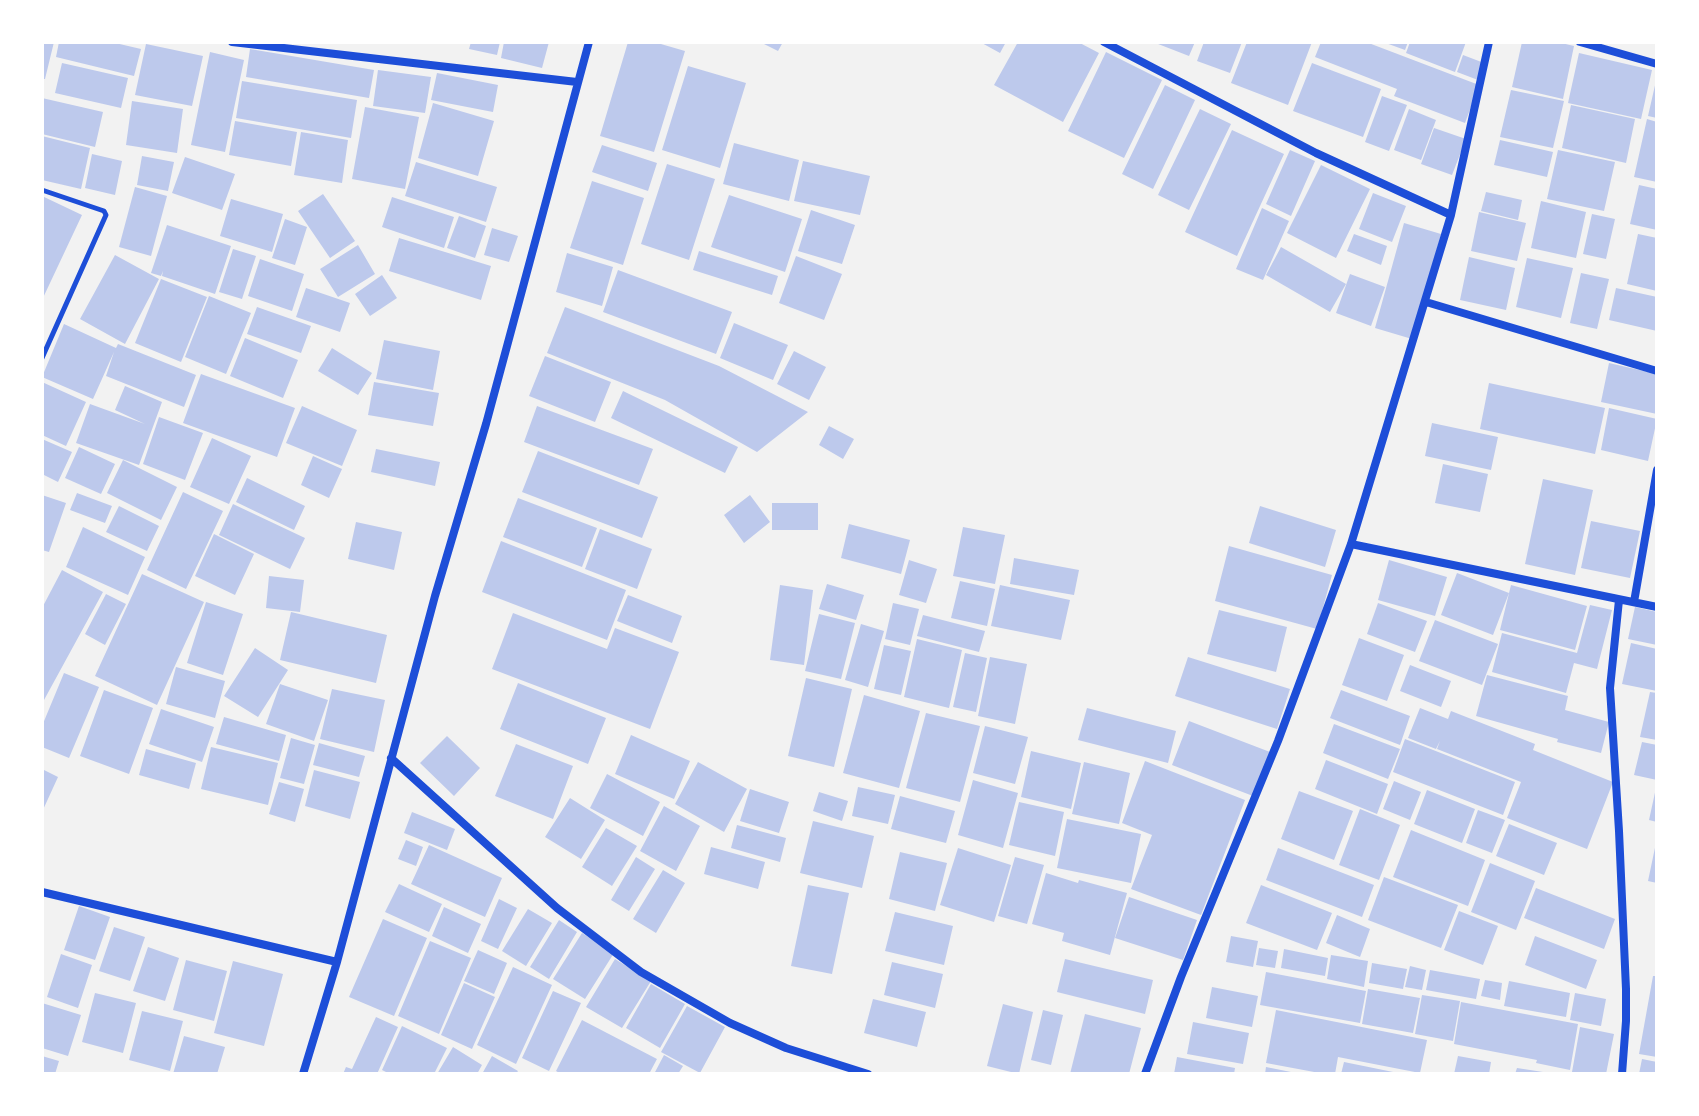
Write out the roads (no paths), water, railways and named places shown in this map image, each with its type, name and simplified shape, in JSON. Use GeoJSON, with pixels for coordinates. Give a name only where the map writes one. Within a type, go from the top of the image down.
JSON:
{"type":"FeatureCollection","features":[{"type":"Feature","properties":{"kind":"street"},"geometry":{"type":"LineString","coordinates":[[232,42],[577,82]]}},
{"type":"Feature","properties":{"kind":"street"},"geometry":{"type":"LineString","coordinates":[[303,1074],[337,962],[589,42]]}},
{"type":"Feature","properties":{"kind":"street"},"geometry":{"type":"LineString","coordinates":[[1104,42],[1316,153],[1451,215]]}},
{"type":"Feature","properties":{"kind":"street"},"geometry":{"type":"LineString","coordinates":[[1145,1074],[1181,977],[1278,741],[1351,544],[1451,215],[1489,42]]}},
{"type":"Feature","properties":{"kind":"street"},"geometry":{"type":"LineString","coordinates":[[1580,42],[1657,64]]}},
{"type":"Feature","properties":{"kind":"street"},"geometry":{"type":"LineString","coordinates":[[1426,302],[1657,371]]}},
{"type":"Feature","properties":{"kind":"street"},"geometry":{"type":"LineString","coordinates":[[1634,602],[1657,470]]}},
{"type":"Feature","properties":{"kind":"street"},"geometry":{"type":"LineString","coordinates":[[1351,544],[1657,607]]}},
{"type":"Feature","properties":{"kind":"street"},"geometry":{"type":"LineString","coordinates":[[1619,600],[1610,688],[1626,989],[1622,1074]]}},
{"type":"Feature","properties":{"kind":"street"},"geometry":{"type":"LineString","coordinates":[[391,758],[557,908],[641,972],[730,1023],[786,1048],[868,1074]]}},
{"type":"Feature","properties":{"kind":"street"},"geometry":{"type":"LineString","coordinates":[[42,892],[337,962]]}}]}
